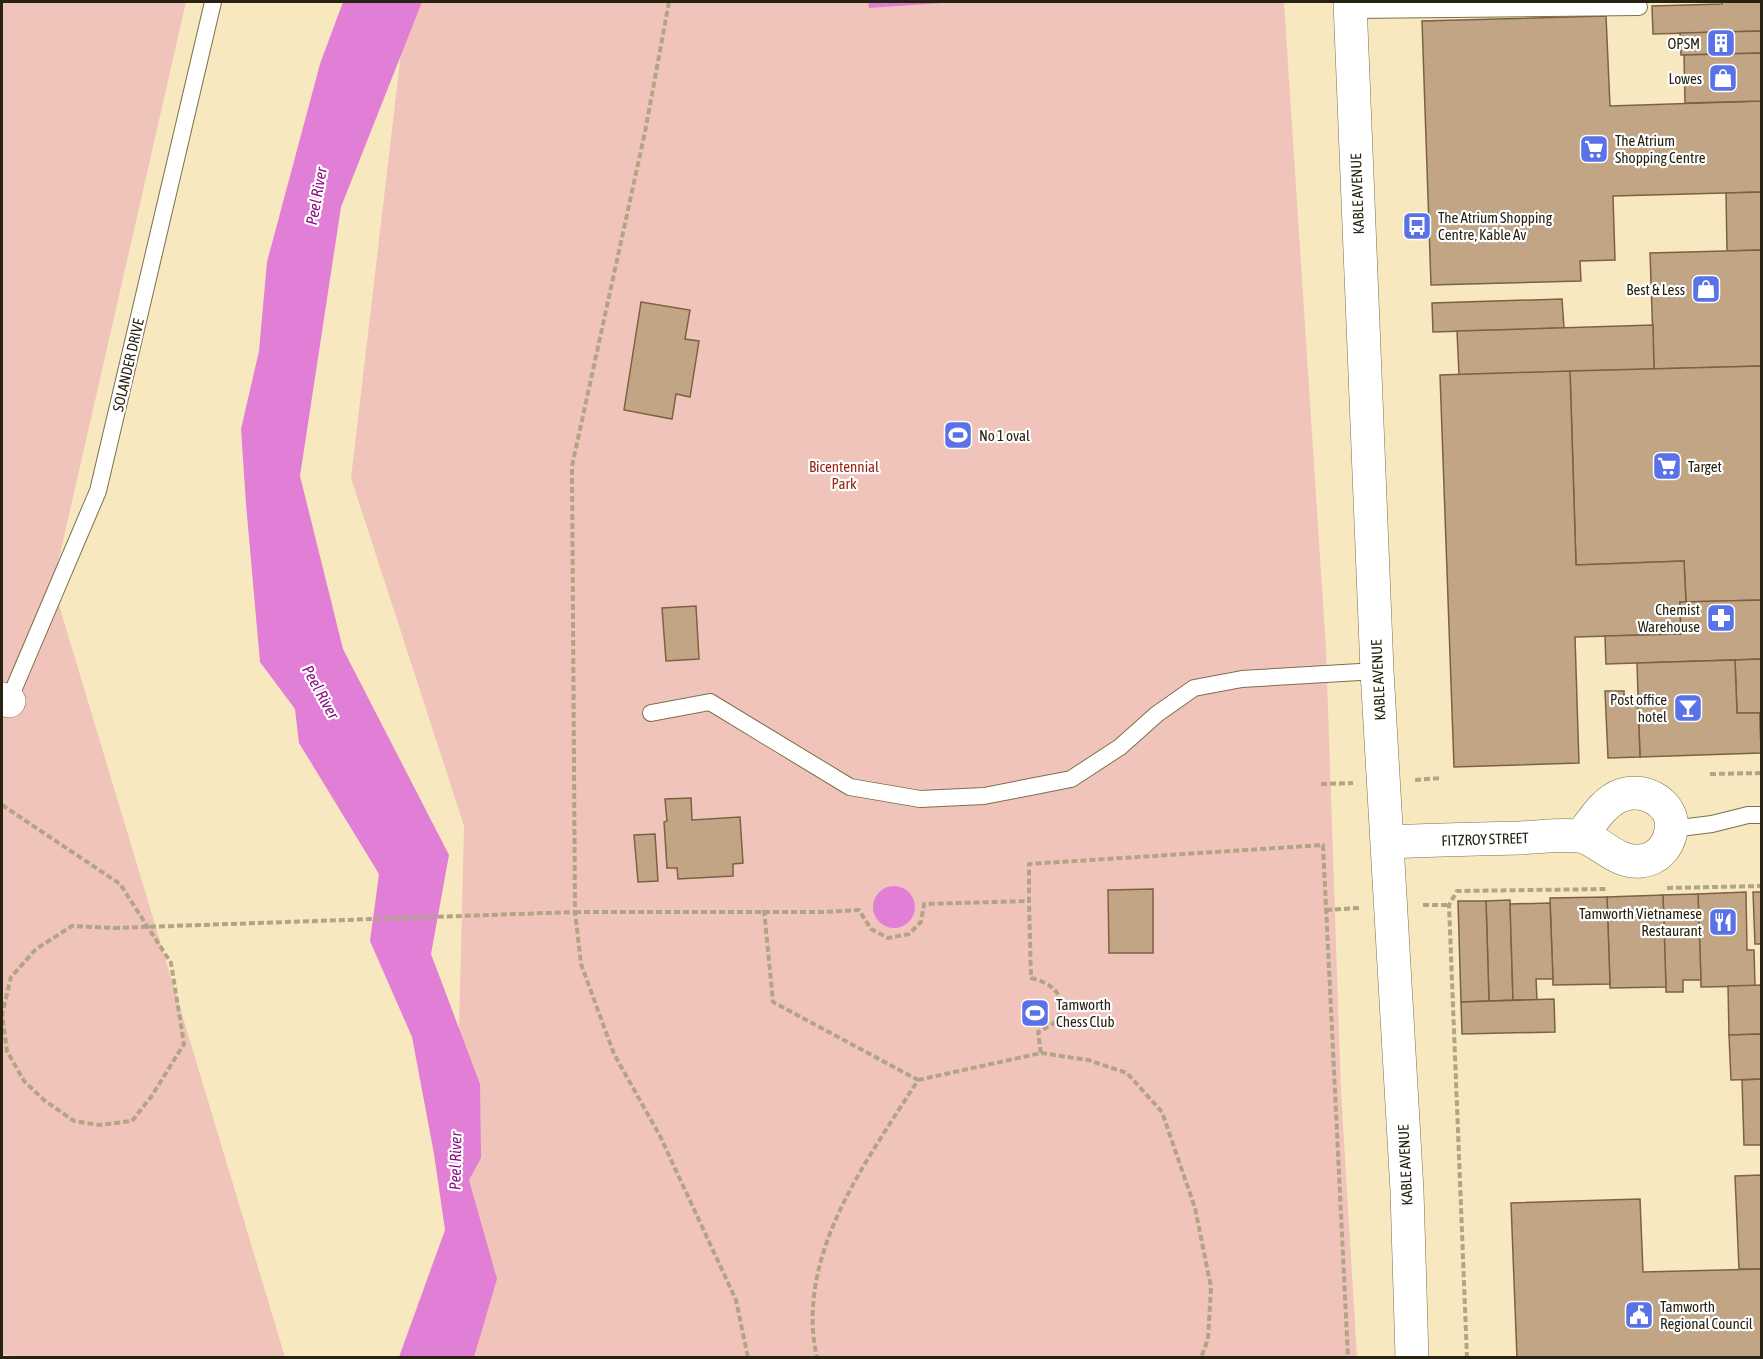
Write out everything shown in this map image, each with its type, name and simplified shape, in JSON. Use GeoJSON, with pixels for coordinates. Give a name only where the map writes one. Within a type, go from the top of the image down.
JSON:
{"type":"FeatureCollection","features":[{"type":"Feature","properties":{"kind":"street","name":"KABLE AVENUE"},"geometry":{"type":"LineString","coordinates":[[1350,6],[1377,671],[1407,1191],[1412,1358]]}},
{"type":"Feature","properties":{"kind":"street"},"geometry":{"type":"LineString","coordinates":[[1581,836],[1605,806],[1623,794],[1643,794],[1659,800],[1670,814],[1672,829]]}},
{"type":"Feature","properties":{"kind":"street","name":"FITZROY STREET"},"geometry":{"type":"LineString","coordinates":[[1388,842],[1581,836],[1627,860],[1642,861],[1656,856],[1666,847],[1672,829]]}},
{"type":"Feature","properties":{"kind":"lane","name":"SOLANDER DRIVE"},"geometry":{"type":"LineString","coordinates":[[4,705],[98,491],[213,2]]}},
{"type":"Feature","properties":{"kind":"lane"},"geometry":{"type":"LineString","coordinates":[[1350,6],[1639,7]]}},
{"type":"Feature","properties":{"kind":"lane"},"geometry":{"type":"LineString","coordinates":[[651,713],[710,702],[850,787],[920,799],[984,796],[1071,779],[1120,747],[1157,714],[1194,688],[1242,679],[1377,671]]}},
{"type":"Feature","properties":{"kind":"lane"},"geometry":{"type":"LineString","coordinates":[[1672,829],[1712,824],[1748,815],[1761,815]]}},
{"type":"Feature","properties":{"kind":"path"},"geometry":{"type":"LineString","coordinates":[[669,2],[645,132],[572,466],[575,912],[581,964],[614,1054],[660,1136],[736,1300],[748,1358]]}},
{"type":"Feature","properties":{"kind":"path"},"geometry":{"type":"LineString","coordinates":[[1710,774],[1761,772]]}},
{"type":"Feature","properties":{"kind":"path"},"geometry":{"type":"LineString","coordinates":[[1435,778],[1441,778]]}},
{"type":"Feature","properties":{"kind":"path"},"geometry":{"type":"LineString","coordinates":[[1321,784],[1331,784]]}},
{"type":"Feature","properties":{"kind":"path"},"geometry":{"type":"LineString","coordinates":[[2,805],[120,884],[171,963],[184,1044],[151,1097],[132,1121],[99,1125],[74,1121],[44,1100],[24,1081],[7,1051],[2,1015],[11,977],[36,949],[72,926],[114,928],[575,912],[859,910],[871,929],[888,938],[909,934],[921,922],[924,904],[1029,901]]}},
{"type":"Feature","properties":{"kind":"path"},"geometry":{"type":"LineString","coordinates":[[1041,1053],[1038,1032],[1053,1024],[1064,1008],[1060,994],[1049,983],[1031,978],[1029,864],[1323,845],[1348,1358]]}},
{"type":"Feature","properties":{"kind":"path"},"geometry":{"type":"LineString","coordinates":[[1655,888],[1761,886]]}},
{"type":"Feature","properties":{"kind":"path"},"geometry":{"type":"LineString","coordinates":[[1467,1358],[1449,905],[1457,891],[1609,889]]}},
{"type":"Feature","properties":{"kind":"path"},"geometry":{"type":"LineString","coordinates":[[1417,905],[1449,905]]}},
{"type":"Feature","properties":{"kind":"path"},"geometry":{"type":"LineString","coordinates":[[1326,910],[1365,908]]}},
{"type":"Feature","properties":{"kind":"path"},"geometry":{"type":"LineString","coordinates":[[764,910],[773,1002],[918,1080],[1041,1053],[1088,1060],[1127,1073],[1162,1112],[1195,1208],[1211,1287],[1208,1339],[1201,1358]]}},
{"type":"Feature","properties":{"kind":"path"},"geometry":{"type":"LineString","coordinates":[[817,1358],[813,1341],[814,1293],[828,1236],[858,1174],[918,1080]]}},
{"type":"Feature","properties":{"kind":"green space"},"geometry":{"type":"Polygon","coordinates":[[[2,2],[186,2],[53,585],[285,1357],[42,1358],[2,1355],[2,2]]]}},
{"type":"Feature","properties":{"kind":"green space","name":"Bicentennial Park"},"geometry":{"type":"Polygon","coordinates":[[[407,2],[1284,2],[1326,649],[1341,1091],[1357,1357],[451,1357],[464,826],[351,478],[407,2]]]}},
{"type":"Feature","properties":{"kind":"water","name":"Peel River"},"geometry":{"type":"Polygon","coordinates":[[[343,2],[422,2],[341,207],[300,476],[343,649],[449,855],[431,954],[480,1084],[481,1158],[469,1180],[497,1279],[474,1357],[399,1357],[445,1230],[434,1154],[412,1037],[370,941],[379,874],[299,743],[295,709],[260,662],[241,429],[259,351],[267,262],[320,64],[343,2]]]}},
{"type":"Feature","properties":{"kind":"water"},"geometry":{"type":"Polygon","coordinates":[[[868,2],[957,2],[869,8],[868,2]]]}},
{"type":"Feature","properties":{"kind":"water"},"geometry":{"type":"Polygon","coordinates":[[[894,886],[909,892],[915,907],[909,922],[894,928],[879,922],[873,907],[879,892],[894,886]]]}},
{"type":"Feature","properties":{"kind":"building"},"geometry":{"type":"Polygon","coordinates":[[[1722,2],[1762,2],[1762,31],[1653,34],[1652,6],[1722,4],[1722,2]]]}},
{"type":"Feature","properties":{"kind":"building","name":"The Atrium Shopping Centre"},"geometry":{"type":"Polygon","coordinates":[[[1606,16],[1610,106],[1762,101],[1762,192],[1613,196],[1615,260],[1580,261],[1581,281],[1431,285],[1422,21],[1606,16]]]}},
{"type":"Feature","properties":{"kind":"building","name":"OPSM"},"geometry":{"type":"Polygon","coordinates":[[[1762,31],[1762,53],[1681,55],[1680,33],[1762,31]]]}},
{"type":"Feature","properties":{"kind":"building","name":"Lowes"},"geometry":{"type":"Polygon","coordinates":[[[1762,53],[1762,101],[1685,103],[1684,55],[1762,53]]]}},
{"type":"Feature","properties":{"kind":"building"},"geometry":{"type":"Polygon","coordinates":[[[1762,192],[1762,250],[1727,251],[1726,193],[1762,192]]]}},
{"type":"Feature","properties":{"kind":"building","name":"Best & Less"},"geometry":{"type":"Polygon","coordinates":[[[1762,250],[1762,366],[1654,369],[1650,253],[1762,250]]]}},
{"type":"Feature","properties":{"kind":"building"},"geometry":{"type":"Polygon","coordinates":[[[1562,299],[1564,328],[1433,332],[1432,303],[1562,299]]]}},
{"type":"Feature","properties":{"kind":"building"},"geometry":{"type":"Polygon","coordinates":[[[641,302],[690,310],[685,339],[699,341],[690,397],[676,394],[672,419],[624,410],[641,302]]]}},
{"type":"Feature","properties":{"kind":"building"},"geometry":{"type":"Polygon","coordinates":[[[1653,325],[1654,369],[1459,375],[1457,331],[1653,325]]]}},
{"type":"Feature","properties":{"kind":"building","name":"Target"},"geometry":{"type":"Polygon","coordinates":[[[1762,366],[1762,600],[1686,602],[1684,561],[1576,565],[1570,371],[1762,366]]]}},
{"type":"Feature","properties":{"kind":"building"},"geometry":{"type":"Polygon","coordinates":[[[1570,371],[1576,565],[1684,561],[1686,602],[1680,602],[1681,634],[1575,637],[1579,763],[1454,767],[1440,375],[1570,371]]]}},
{"type":"Feature","properties":{"kind":"building","name":"Chemist Warehouse"},"geometry":{"type":"Polygon","coordinates":[[[1762,600],[1762,659],[1606,664],[1605,636],[1681,634],[1680,602],[1762,600]]]}},
{"type":"Feature","properties":{"kind":"building"},"geometry":{"type":"Polygon","coordinates":[[[696,606],[699,659],[666,661],[662,608],[696,606]]]}},
{"type":"Feature","properties":{"kind":"building"},"geometry":{"type":"Polygon","coordinates":[[[1762,659],[1762,713],[1737,713],[1735,660],[1762,659]]]}},
{"type":"Feature","properties":{"kind":"building","name":"Post office hotel"},"geometry":{"type":"Polygon","coordinates":[[[1735,660],[1737,713],[1760,713],[1761,753],[1640,757],[1637,663],[1735,660]]]}},
{"type":"Feature","properties":{"kind":"building"},"geometry":{"type":"Polygon","coordinates":[[[1605,691],[1624,691],[1624,704],[1638,704],[1640,757],[1608,758],[1605,691]]]}},
{"type":"Feature","properties":{"kind":"building"},"geometry":{"type":"Polygon","coordinates":[[[1760,713],[1762,713],[1762,753],[1761,753],[1760,713]]]}},
{"type":"Feature","properties":{"kind":"building"},"geometry":{"type":"Polygon","coordinates":[[[691,798],[692,820],[740,817],[743,863],[733,864],[733,876],[678,879],[677,868],[667,868],[665,799],[691,798]]]}},
{"type":"Feature","properties":{"kind":"building"},"geometry":{"type":"Polygon","coordinates":[[[655,834],[658,881],[638,882],[634,835],[655,834]]]}},
{"type":"Feature","properties":{"kind":"building"},"geometry":{"type":"Polygon","coordinates":[[[1153,889],[1153,953],[1109,953],[1108,890],[1153,889]]]}},
{"type":"Feature","properties":{"kind":"building","name":"Tamworth Vietnamese Restaurant"},"geometry":{"type":"Polygon","coordinates":[[[1746,892],[1747,950],[1754,950],[1755,986],[1701,987],[1698,894],[1746,892]]]}},
{"type":"Feature","properties":{"kind":"building"},"geometry":{"type":"Polygon","coordinates":[[[1753,892],[1762,892],[1762,944],[1755,944],[1753,892]]]}},
{"type":"Feature","properties":{"kind":"building"},"geometry":{"type":"Polygon","coordinates":[[[1698,894],[1701,980],[1683,980],[1683,992],[1666,992],[1663,895],[1698,894]]]}},
{"type":"Feature","properties":{"kind":"building"},"geometry":{"type":"Polygon","coordinates":[[[1663,895],[1666,987],[1610,988],[1607,897],[1663,895]]]}},
{"type":"Feature","properties":{"kind":"building"},"geometry":{"type":"Polygon","coordinates":[[[1607,897],[1610,984],[1553,985],[1550,898],[1607,897]]]}},
{"type":"Feature","properties":{"kind":"building"},"geometry":{"type":"Polygon","coordinates":[[[1510,900],[1513,1000],[1489,1001],[1486,901],[1510,900]]]}},
{"type":"Feature","properties":{"kind":"building"},"geometry":{"type":"Polygon","coordinates":[[[1458,901],[1486,901],[1489,1001],[1461,1002],[1458,901]]]}},
{"type":"Feature","properties":{"kind":"building"},"geometry":{"type":"Polygon","coordinates":[[[1550,903],[1553,979],[1536,979],[1537,1000],[1513,1000],[1510,904],[1550,903]]]}},
{"type":"Feature","properties":{"kind":"building"},"geometry":{"type":"Polygon","coordinates":[[[1762,985],[1762,1034],[1729,1035],[1728,986],[1762,985]]]}},
{"type":"Feature","properties":{"kind":"building"},"geometry":{"type":"Polygon","coordinates":[[[1554,999],[1555,1032],[1462,1034],[1461,1002],[1554,999]]]}},
{"type":"Feature","properties":{"kind":"building"},"geometry":{"type":"Polygon","coordinates":[[[1762,1034],[1762,1079],[1731,1080],[1729,1035],[1762,1034]]]}},
{"type":"Feature","properties":{"kind":"building"},"geometry":{"type":"Polygon","coordinates":[[[1762,1079],[1762,1145],[1744,1145],[1742,1080],[1762,1079]]]}},
{"type":"Feature","properties":{"kind":"building"},"geometry":{"type":"Polygon","coordinates":[[[1762,1175],[1762,1269],[1739,1269],[1735,1176],[1762,1175]]]}},
{"type":"Feature","properties":{"kind":"building","name":"Tamworth Regional Council"},"geometry":{"type":"Polygon","coordinates":[[[1640,1199],[1643,1272],[1762,1269],[1762,1358],[1517,1358],[1511,1203],[1640,1199]]]}},
{"type":"Feature","properties":{"kind":"place","name":"OPSM"},"geometry":{"type":"Point","coordinates":[1721,43]}},
{"type":"Feature","properties":{"kind":"place","name":"Lowes"},"geometry":{"type":"Point","coordinates":[1723,78]}},
{"type":"Feature","properties":{"kind":"place","name":"The Atrium Shopping Centre"},"geometry":{"type":"Point","coordinates":[1594,149]}},
{"type":"Feature","properties":{"kind":"place","name":"The Atrium Shopping Centre, Kable Av"},"geometry":{"type":"Point","coordinates":[1417,226]}},
{"type":"Feature","properties":{"kind":"place","name":"Best & Less"},"geometry":{"type":"Point","coordinates":[1706,289]}},
{"type":"Feature","properties":{"kind":"place","name":"No 1 oval"},"geometry":{"type":"Point","coordinates":[958,435]}},
{"type":"Feature","properties":{"kind":"place","name":"Target"},"geometry":{"type":"Point","coordinates":[1667,466]}},
{"type":"Feature","properties":{"kind":"place","name":"Chemist Warehouse"},"geometry":{"type":"Point","coordinates":[1721,618]}},
{"type":"Feature","properties":{"kind":"place","name":"Post office hotel"},"geometry":{"type":"Point","coordinates":[1688,708]}},
{"type":"Feature","properties":{"kind":"place","name":"Tamworth Vietnamese Restaurant"},"geometry":{"type":"Point","coordinates":[1723,922]}},
{"type":"Feature","properties":{"kind":"place","name":"Tamworth Chess Club"},"geometry":{"type":"Point","coordinates":[1035,1013]}},
{"type":"Feature","properties":{"kind":"place","name":"Tamworth Regional Council"},"geometry":{"type":"Point","coordinates":[1639,1315]}}]}
